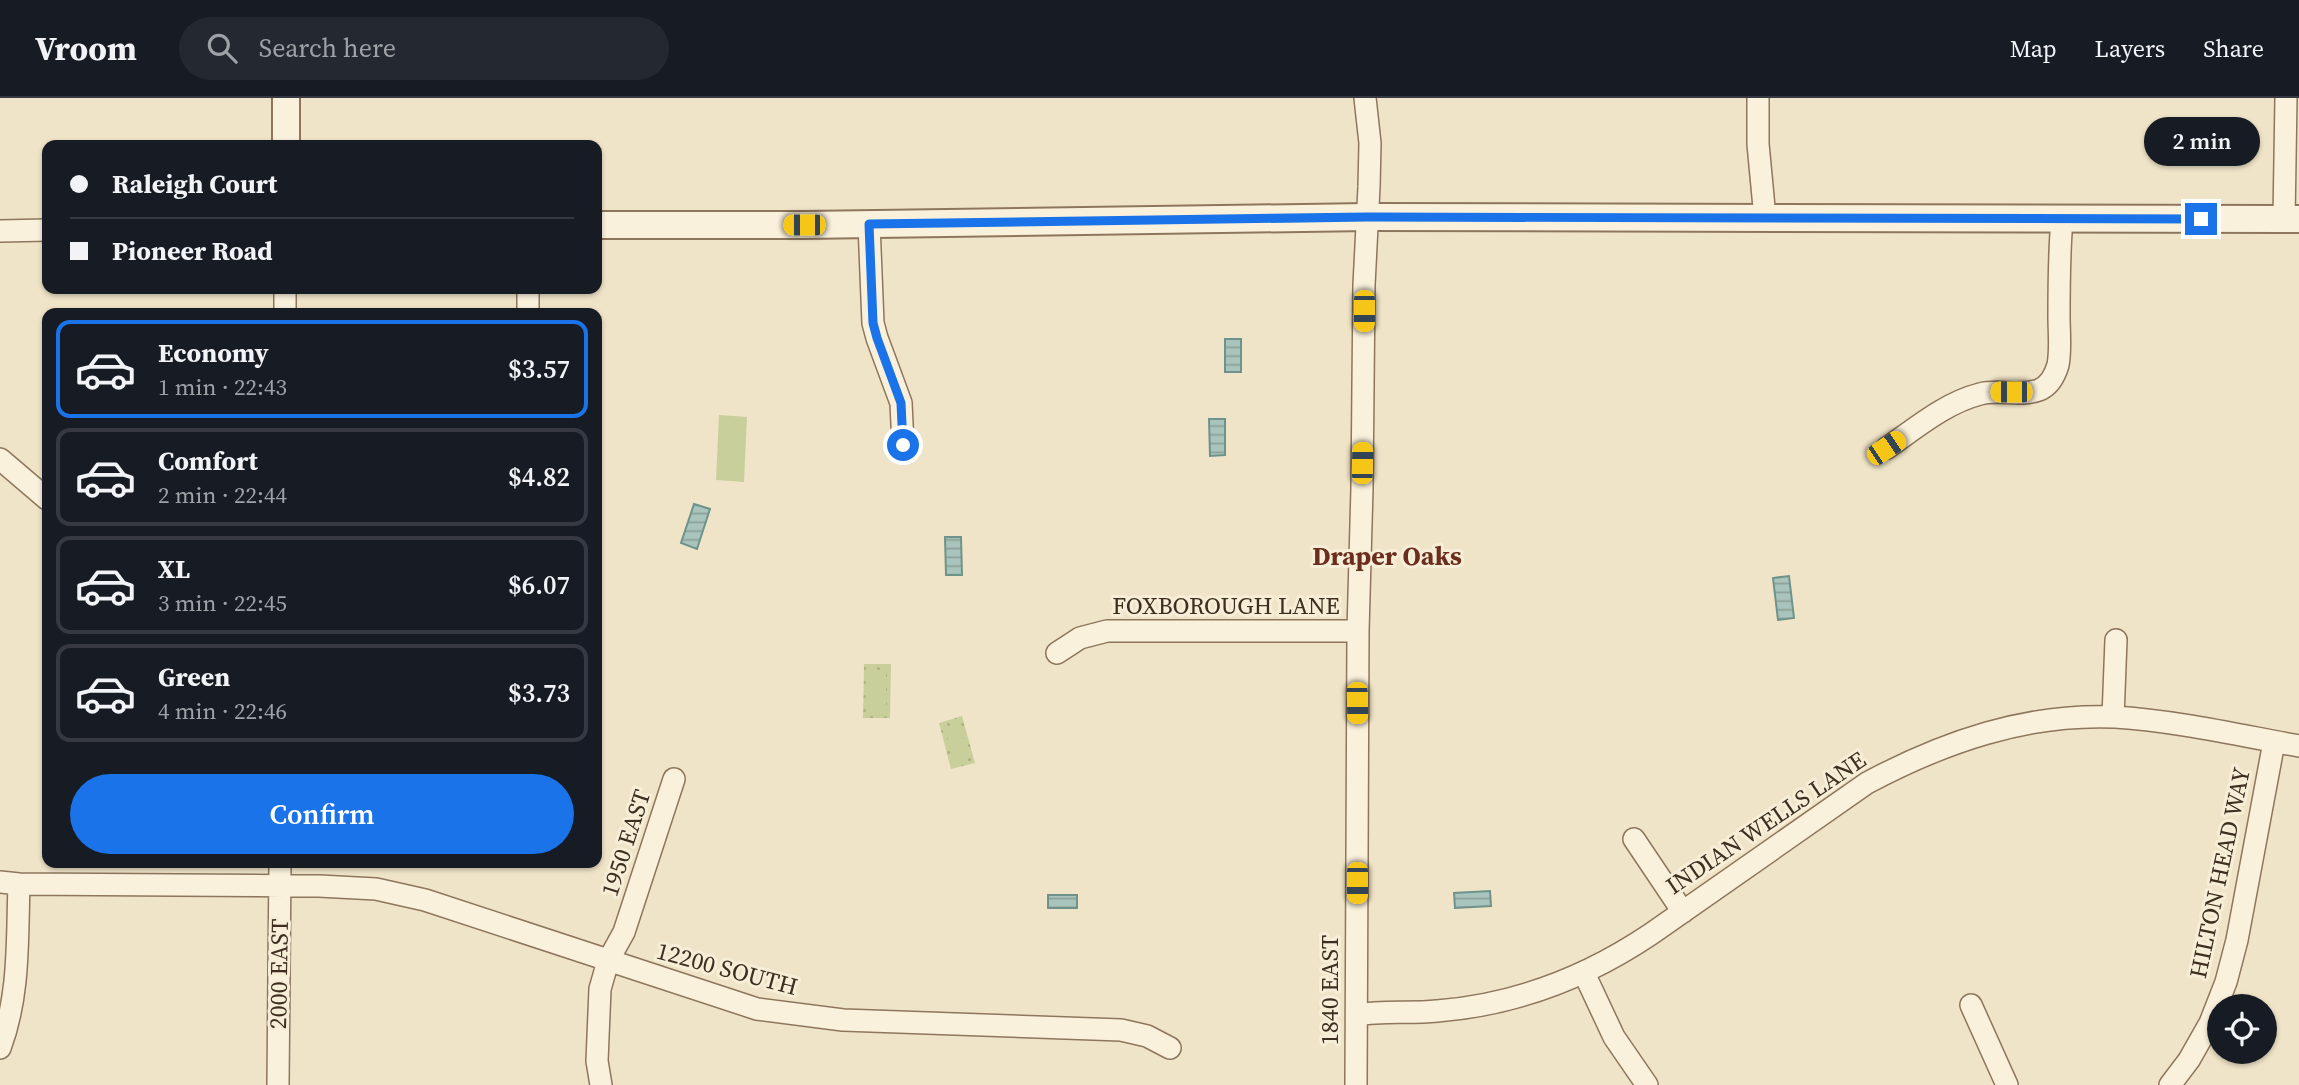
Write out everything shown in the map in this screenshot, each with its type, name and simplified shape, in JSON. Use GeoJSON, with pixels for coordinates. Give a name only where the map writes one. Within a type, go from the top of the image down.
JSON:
{"type":"FeatureCollection","features":[{"type":"Feature","properties":{"kind":"street"},"geometry":{"type":"LineString","coordinates":[[286,98],[286,140]]}},
{"type":"Feature","properties":{"kind":"street","name":"1840 EAST"},"geometry":{"type":"LineString","coordinates":[[1356,1085],[1358,631],[1364,285],[1370,143],[1365,98]]}},
{"type":"Feature","properties":{"kind":"street"},"geometry":{"type":"LineString","coordinates":[[1758,98],[1758,144],[1765,218]]}},
{"type":"Feature","properties":{"kind":"street"},"geometry":{"type":"LineString","coordinates":[[602,225],[1368,217],[2292,219],[2286,98]]}},
{"type":"Feature","properties":{"kind":"street"},"geometry":{"type":"LineString","coordinates":[[1886,448],[1967,398],[1994,392],[2036,391],[2051,380],[2059,354],[2059,252],[2062,220]]}},
{"type":"Feature","properties":{"kind":"street"},"geometry":{"type":"LineString","coordinates":[[869,224],[873,323],[901,403],[903,445]]}},
{"type":"Feature","properties":{"kind":"street"},"geometry":{"type":"LineString","coordinates":[[0,231],[42,230]]}},
{"type":"Feature","properties":{"kind":"street"},"geometry":{"type":"LineString","coordinates":[[0,459],[42,495]]}},
{"type":"Feature","properties":{"kind":"street","name":"FOXBOROUGH LANE"},"geometry":{"type":"LineString","coordinates":[[1057,653],[1080,638],[1107,631],[1358,631]]}},
{"type":"Feature","properties":{"kind":"street"},"geometry":{"type":"LineString","coordinates":[[2113,717],[2116,640]]}},
{"type":"Feature","properties":{"kind":"street","name":"INDIAN WELLS LANE"},"geometry":{"type":"LineString","coordinates":[[1356,1015],[1439,1011],[1481,1005],[1553,986],[1584,973],[1619,955],[1867,783],[1905,763],[1987,732],[2028,723],[2113,717],[2161,721],[2299,746]]}},
{"type":"Feature","properties":{"kind":"street","name":"HILTON HEAD WAY"},"geometry":{"type":"LineString","coordinates":[[2170,1085],[2189,1060],[2210,1023],[2226,982],[2274,742]]}},
{"type":"Feature","properties":{"kind":"street","name":"1950 EAST"},"geometry":{"type":"LineString","coordinates":[[601,1085],[597,1060],[600,989],[608,961],[624,933],[674,779]]}},
{"type":"Feature","properties":{"kind":"street"},"geometry":{"type":"LineString","coordinates":[[1634,839],[1683,912]]}},
{"type":"Feature","properties":{"kind":"street","name":"2000 EAST"},"geometry":{"type":"LineString","coordinates":[[278,1085],[280,868]]}},
{"type":"Feature","properties":{"kind":"street"},"geometry":{"type":"LineString","coordinates":[[0,1048],[7,1029],[15,985],[9,883]]}},
{"type":"Feature","properties":{"kind":"street","name":"12200 SOUTH"},"geometry":{"type":"LineString","coordinates":[[9,883],[280,885],[376,889],[401,893],[730,1002],[786,1014],[843,1020],[1121,1030],[1147,1037],[1170,1048]]}},
{"type":"Feature","properties":{"kind":"street"},"geometry":{"type":"LineString","coordinates":[[1584,973],[1614,1037],[1647,1085]]}},
{"type":"Feature","properties":{"kind":"street"},"geometry":{"type":"LineString","coordinates":[[1971,1005],[2007,1085]]}},
{"type":"Feature","properties":{"kind":"green space"},"geometry":{"type":"Polygon","coordinates":[[[719,415],[747,417],[744,482],[716,480],[719,415]]]}},
{"type":"Feature","properties":{"kind":"green space"},"geometry":{"type":"Polygon","coordinates":[[[864,664],[891,664],[890,718],[863,718],[864,664]]]}},
{"type":"Feature","properties":{"kind":"green space"},"geometry":{"type":"Polygon","coordinates":[[[866,670],[886,670],[886,712],[866,712],[866,670]]]}},
{"type":"Feature","properties":{"kind":"green space"},"geometry":{"type":"Polygon","coordinates":[[[962,716],[975,763],[951,769],[939,723],[962,716]]]}},
{"type":"Feature","properties":{"kind":"green space"},"geometry":{"type":"Polygon","coordinates":[[[960,724],[969,758],[954,762],[945,728],[960,724]]]}},
{"type":"Feature","properties":{"kind":"water"},"geometry":{"type":"Polygon","coordinates":[[[1225,339],[1241,339],[1241,372],[1225,372],[1225,339]]]}},
{"type":"Feature","properties":{"kind":"water"},"geometry":{"type":"Polygon","coordinates":[[[1209,419],[1225,419],[1225,455],[1210,456],[1209,419]]]}},
{"type":"Feature","properties":{"kind":"water"},"geometry":{"type":"Polygon","coordinates":[[[694,504],[710,509],[697,549],[681,543],[694,504]]]}},
{"type":"Feature","properties":{"kind":"water"},"geometry":{"type":"Polygon","coordinates":[[[945,537],[961,537],[962,575],[946,575],[945,537]]]}},
{"type":"Feature","properties":{"kind":"water"},"geometry":{"type":"Polygon","coordinates":[[[1789,576],[1794,618],[1778,620],[1773,578],[1789,576]]]}},
{"type":"Feature","properties":{"kind":"water"},"geometry":{"type":"Polygon","coordinates":[[[1490,891],[1491,906],[1455,908],[1454,893],[1490,891]]]}},
{"type":"Feature","properties":{"kind":"water"},"geometry":{"type":"Polygon","coordinates":[[[1048,895],[1077,895],[1077,908],[1048,908],[1048,895]]]}},
{"type":"Feature","properties":{"kind":"district","name":"Draper Oaks"},"geometry":{"type":"Point","coordinates":[1387,556]}},
{"type":"Feature","properties":{"kind":"route"},"geometry":{"type":"LineString","coordinates":[[903,445],[901,403],[873,323],[869,224],[1368,217],[2201,219]]}}]}
